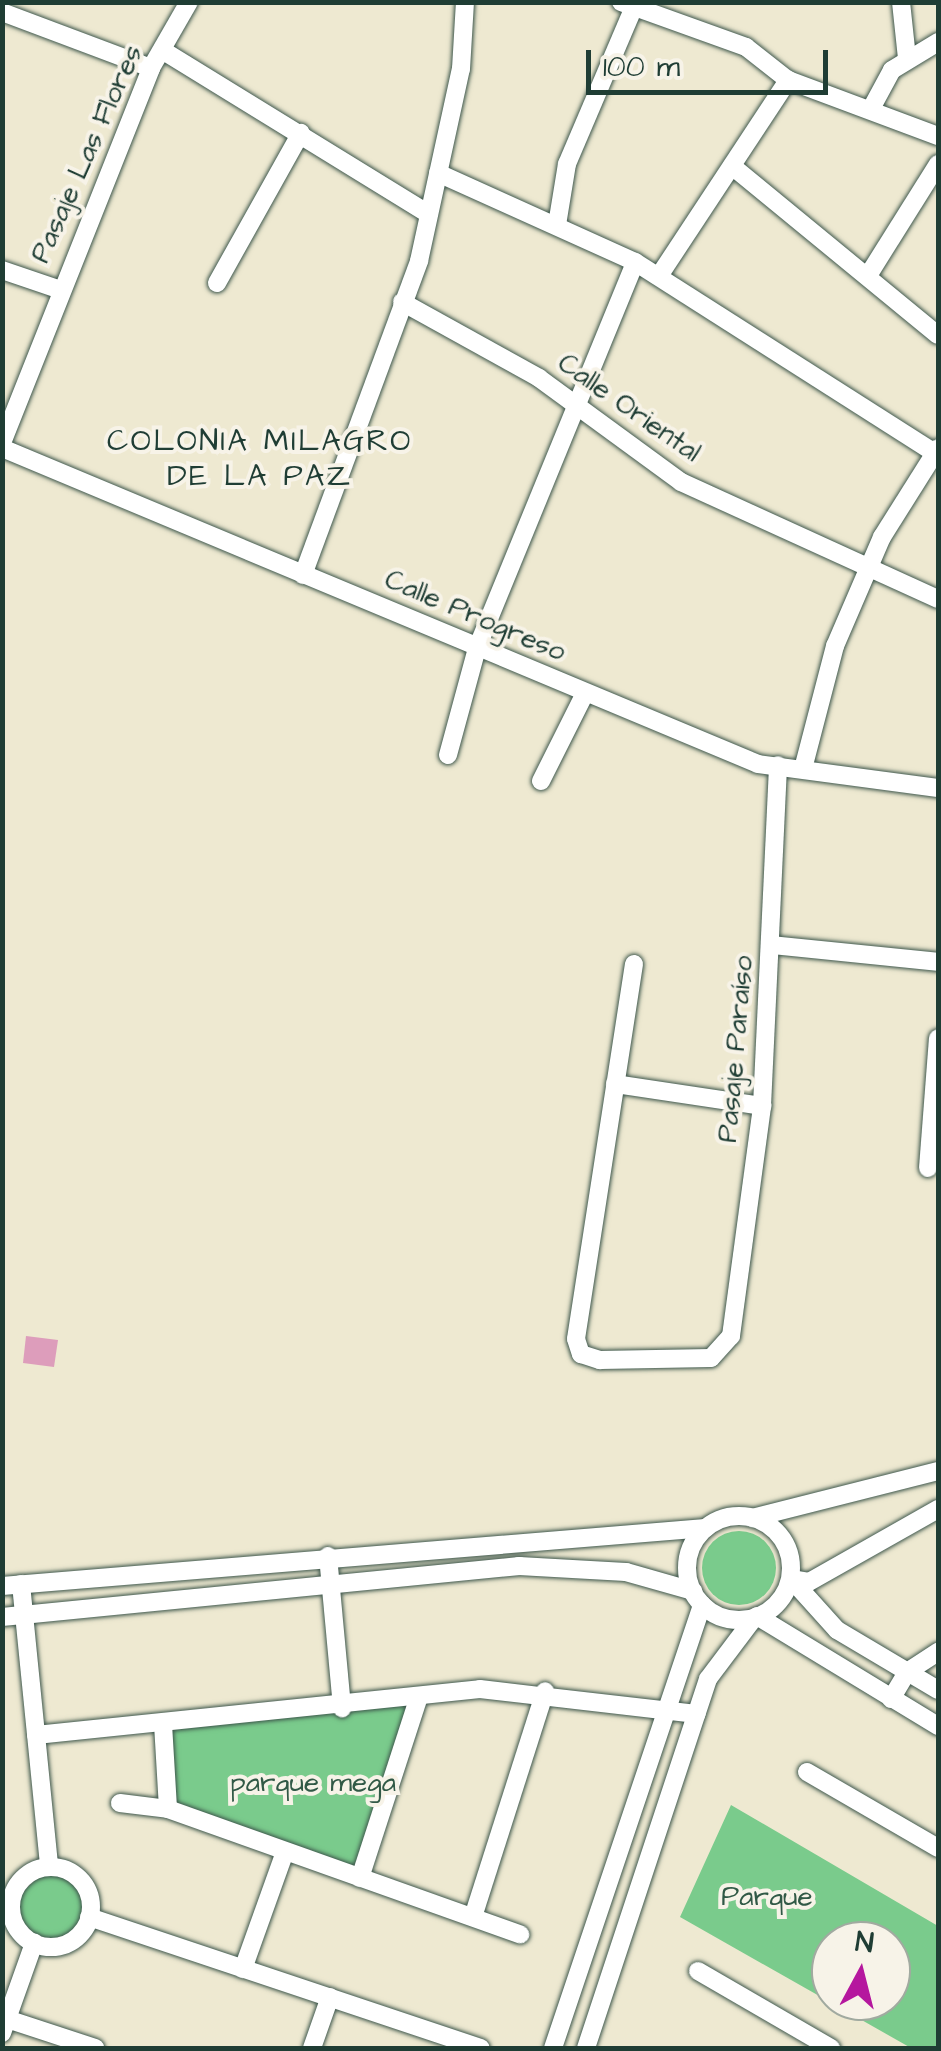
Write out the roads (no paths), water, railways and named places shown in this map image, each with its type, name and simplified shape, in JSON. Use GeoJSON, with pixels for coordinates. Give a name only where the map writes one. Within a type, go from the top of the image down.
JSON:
{"type":"FeatureCollection","features":[{"type":"Feature","properties":{"kind":"street","name":"Pasaje Las Flores"},"geometry":{"type":"LineString","coordinates":[[2,445],[58,289],[151,68],[189,2]]}},
{"type":"Feature","properties":{"kind":"street"},"geometry":{"type":"LineString","coordinates":[[304,575],[402,302],[429,214],[465,2]]}},
{"type":"Feature","properties":{"kind":"street"},"geometry":{"type":"LineString","coordinates":[[901,2],[906,58]]}},
{"type":"Feature","properties":{"kind":"street"},"geometry":{"type":"LineString","coordinates":[[557,225],[567,164],[630,4],[746,47],[788,80],[872,107],[938,136]]}},
{"type":"Feature","properties":{"kind":"street"},"geometry":{"type":"LineString","coordinates":[[2,12],[151,68]]}},
{"type":"Feature","properties":{"kind":"street"},"geometry":{"type":"LineString","coordinates":[[872,107],[906,58],[938,42]]}},
{"type":"Feature","properties":{"kind":"street"},"geometry":{"type":"LineString","coordinates":[[162,50],[429,214]]}},
{"type":"Feature","properties":{"kind":"street"},"geometry":{"type":"LineString","coordinates":[[659,276],[788,80]]}},
{"type":"Feature","properties":{"kind":"street"},"geometry":{"type":"LineString","coordinates":[[217,283],[300,133]]}},
{"type":"Feature","properties":{"kind":"street"},"geometry":{"type":"LineString","coordinates":[[869,274],[938,164]]}},
{"type":"Feature","properties":{"kind":"street"},"geometry":{"type":"LineString","coordinates":[[732,166],[869,274],[938,335]]}},
{"type":"Feature","properties":{"kind":"street"},"geometry":{"type":"LineString","coordinates":[[438,172],[635,262],[937,451],[869,568],[820,690],[804,765]]}},
{"type":"Feature","properties":{"kind":"street"},"geometry":{"type":"LineString","coordinates":[[448,755],[478,648],[572,406],[635,262]]}},
{"type":"Feature","properties":{"kind":"street"},"geometry":{"type":"LineString","coordinates":[[2,270],[58,289]]}},
{"type":"Feature","properties":{"kind":"street","name":"Calle Oriental"},"geometry":{"type":"LineString","coordinates":[[402,302],[572,406],[682,482],[938,599]]}},
{"type":"Feature","properties":{"kind":"street","name":"Calle Progreso"},"geometry":{"type":"LineString","coordinates":[[2,445],[586,693],[778,764],[938,788]]}},
{"type":"Feature","properties":{"kind":"street"},"geometry":{"type":"LineString","coordinates":[[541,781],[586,693]]}},
{"type":"Feature","properties":{"kind":"street","name":"Pasaje Paraíso"},"geometry":{"type":"LineString","coordinates":[[616,1084],[581,1354],[711,1358],[732,1336],[762,1106],[778,764]]}},
{"type":"Feature","properties":{"kind":"street"},"geometry":{"type":"LineString","coordinates":[[772,944],[938,962]]}},
{"type":"Feature","properties":{"kind":"street"},"geometry":{"type":"LineString","coordinates":[[634,964],[616,1084],[762,1106]]}},
{"type":"Feature","properties":{"kind":"street"},"geometry":{"type":"LineString","coordinates":[[928,1168],[938,1038]]}},
{"type":"Feature","properties":{"kind":"street"},"geometry":{"type":"LineString","coordinates":[[49,1867],[24,1615],[12,1585],[328,1556],[706,1528],[938,1470]]}},
{"type":"Feature","properties":{"kind":"street"},"geometry":{"type":"LineString","coordinates":[[791,1579],[809,1582],[938,1509]]}},
{"type":"Feature","properties":{"kind":"street"},"geometry":{"type":"LineString","coordinates":[[752,1518],[787,1546],[791,1579],[837,1630],[938,1690]]}},
{"type":"Feature","properties":{"kind":"street"},"geometry":{"type":"LineString","coordinates":[[553,2048],[670,1707],[698,1598],[688,1560],[706,1528]]}},
{"type":"Feature","properties":{"kind":"street"},"geometry":{"type":"LineString","coordinates":[[328,1556],[342,1708]]}},
{"type":"Feature","properties":{"kind":"street"},"geometry":{"type":"LineString","coordinates":[[2,1617],[564,1565],[698,1598],[720,1616],[756,1617],[938,1726]]}},
{"type":"Feature","properties":{"kind":"street"},"geometry":{"type":"LineString","coordinates":[[586,2048],[697,1714],[737,1630],[756,1617],[791,1579]]}},
{"type":"Feature","properties":{"kind":"street"},"geometry":{"type":"LineString","coordinates":[[891,1699],[906,1672],[938,1652]]}},
{"type":"Feature","properties":{"kind":"street"},"geometry":{"type":"LineString","coordinates":[[36,1735],[418,1698],[545,1691],[697,1714]]}},
{"type":"Feature","properties":{"kind":"street"},"geometry":{"type":"LineString","coordinates":[[473,1918],[545,1691]]}},
{"type":"Feature","properties":{"kind":"street"},"geometry":{"type":"LineString","coordinates":[[360,1878],[418,1698]]}},
{"type":"Feature","properties":{"kind":"street"},"geometry":{"type":"LineString","coordinates":[[163,1724],[168,1809]]}},
{"type":"Feature","properties":{"kind":"street"},"geometry":{"type":"LineString","coordinates":[[806,1772],[938,1848]]}},
{"type":"Feature","properties":{"kind":"street"},"geometry":{"type":"LineString","coordinates":[[120,1803],[168,1809],[520,1934]]}},
{"type":"Feature","properties":{"kind":"street"},"geometry":{"type":"LineString","coordinates":[[243,1969],[285,1852]]}},
{"type":"Feature","properties":{"kind":"street"},"geometry":{"type":"LineString","coordinates":[[34,1943],[7,1903],[23,1878],[49,1867],[82,1882],[89,1918]]}},
{"type":"Feature","properties":{"kind":"street"},"geometry":{"type":"LineString","coordinates":[[89,1918],[481,2048]]}},
{"type":"Feature","properties":{"kind":"street"},"geometry":{"type":"LineString","coordinates":[[34,1943],[63,1944],[89,1918]]}},
{"type":"Feature","properties":{"kind":"street"},"geometry":{"type":"LineString","coordinates":[[34,1943],[5,2026],[95,2048]]}},
{"type":"Feature","properties":{"kind":"street"},"geometry":{"type":"LineString","coordinates":[[698,1971],[831,2048]]}},
{"type":"Feature","properties":{"kind":"street"},"geometry":{"type":"LineString","coordinates":[[312,2048],[330,1997]]}},
{"type":"Feature","properties":{"kind":"district","name":"COLONIA MILAGRO DE LA PAZ"},"geometry":{"type":"Point","coordinates":[260,458]}},
{"type":"Feature","properties":{"kind":"park label","name":"parque mega"},"geometry":{"type":"Point","coordinates":[313,1783]}},
{"type":"Feature","properties":{"kind":"park label","name":"Parque"},"geometry":{"type":"Point","coordinates":[767,1897]}}]}
